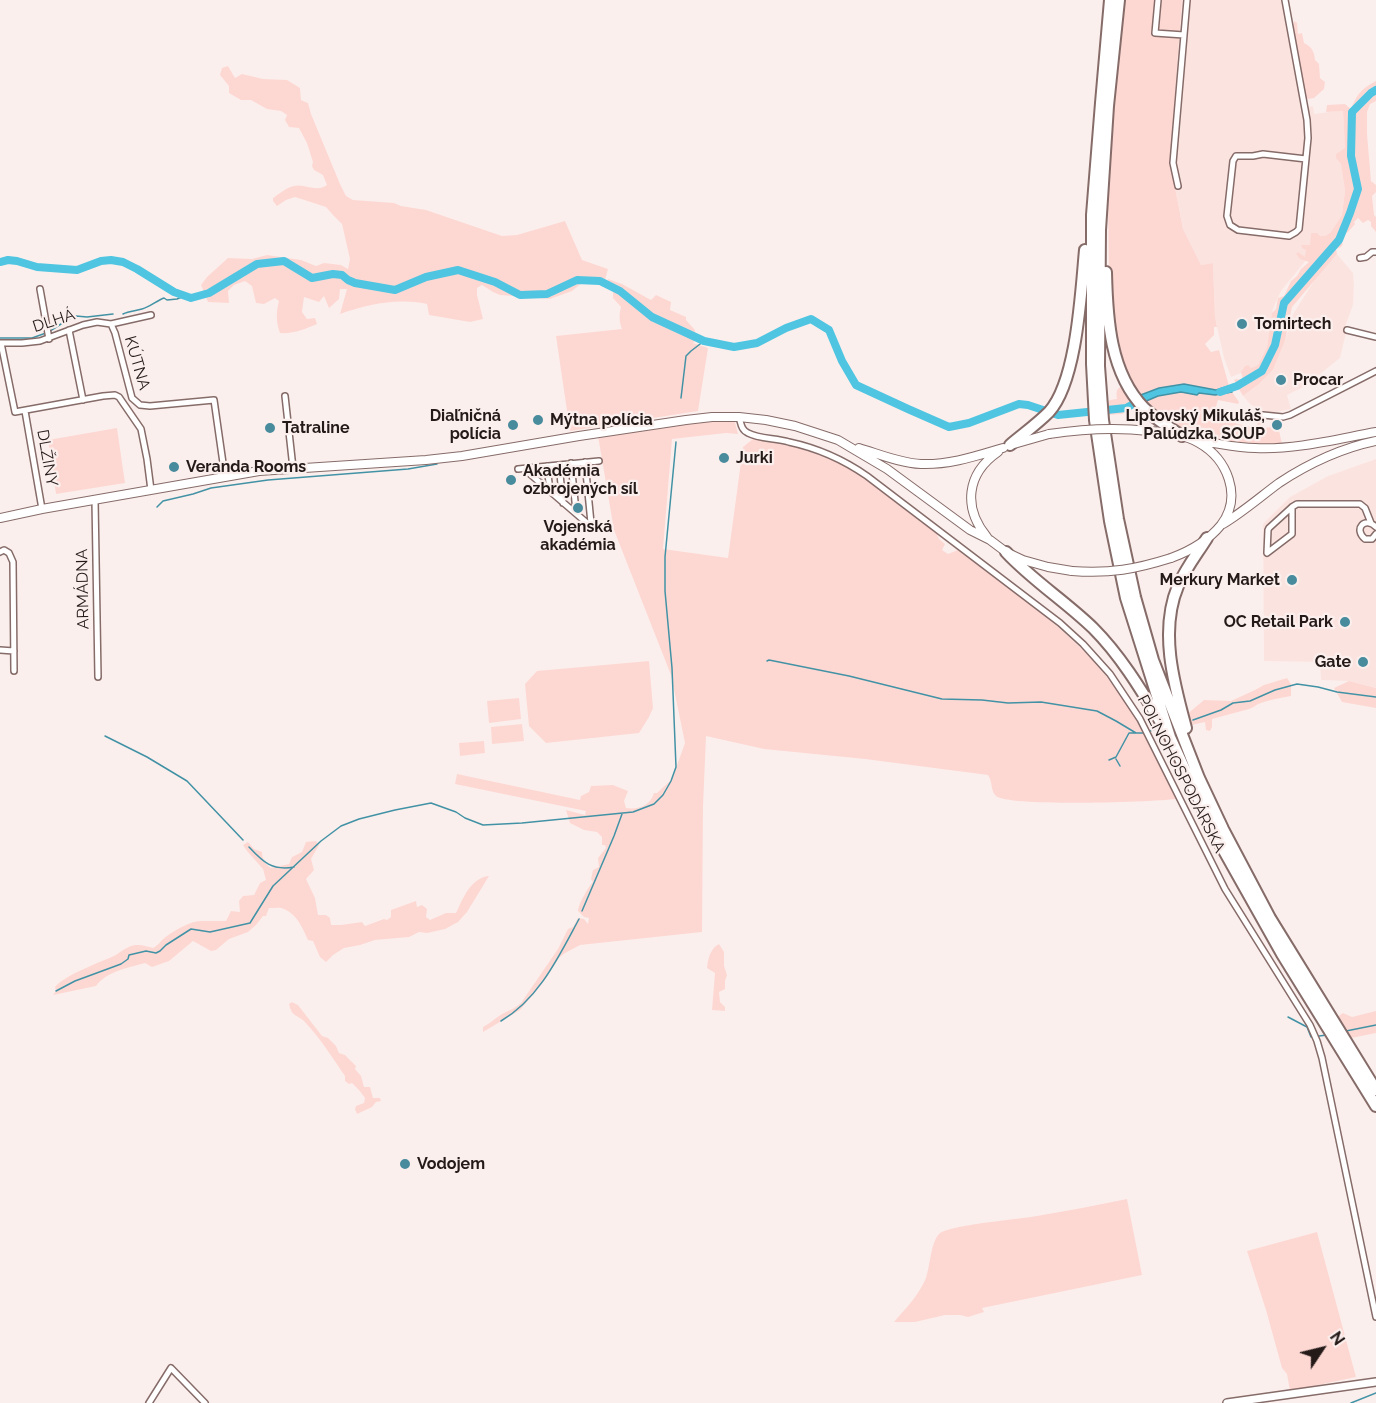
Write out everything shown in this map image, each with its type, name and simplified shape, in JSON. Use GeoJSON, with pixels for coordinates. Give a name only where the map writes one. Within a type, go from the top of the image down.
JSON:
{"type":"FeatureCollection","features":[{"type":"Feature","properties":{"kind":"highway"},"geometry":{"type":"LineString","coordinates":[[1110,0],[1092,215],[1091,329],[1110,521],[1126,598],[1170,737],[1214,833],[1282,954],[1376,1090]]}},
{"type":"Feature","properties":{"kind":"highway"},"geometry":{"type":"LineString","coordinates":[[1098,403],[1103,166],[1119,0]]}},
{"type":"Feature","properties":{"kind":"highway"},"geometry":{"type":"LineString","coordinates":[[1103,166],[1107,308],[1117,360],[1126,384],[1142,406],[1182,436]]}},
{"type":"Feature","properties":{"kind":"highway"},"geometry":{"type":"LineString","coordinates":[[1006,447],[1049,411],[1062,390],[1069,372],[1087,234],[1092,215]]}},
{"type":"Feature","properties":{"kind":"highway"},"geometry":{"type":"LineString","coordinates":[[1099,420],[1135,597],[1153,660],[1199,778],[1270,918],[1376,1106]]}},
{"type":"Feature","properties":{"kind":"highway"},"geometry":{"type":"LineString","coordinates":[[1199,778],[1178,695],[1170,652],[1170,628],[1177,588],[1207,538]]}},
{"type":"Feature","properties":{"kind":"highway"},"geometry":{"type":"LineString","coordinates":[[1006,552],[1103,639],[1132,676],[1170,737]]}},
{"type":"Feature","properties":{"kind":"main road"},"geometry":{"type":"LineString","coordinates":[[0,518],[259,471],[426,460],[492,452],[579,436],[720,416],[766,420],[828,436],[848,445],[887,469],[970,530],[990,540],[1006,552],[1023,560],[1048,567],[1094,573],[1123,571],[1171,558],[1191,549],[1304,468],[1345,450],[1376,441]]}},
{"type":"Feature","properties":{"kind":"main road"},"geometry":{"type":"LineString","coordinates":[[848,445],[905,462],[941,464],[959,461],[1049,434],[1100,428],[1182,436],[1207,448],[1224,467],[1230,480],[1229,508],[1219,527]]}},
{"type":"Feature","properties":{"kind":"main road"},"geometry":{"type":"LineString","coordinates":[[1195,441],[1266,448],[1295,446],[1376,432]]}},
{"type":"Feature","properties":{"kind":"main road"},"geometry":{"type":"LineString","coordinates":[[990,540],[974,516],[971,491],[980,469],[1006,447]]}},
{"type":"Feature","properties":{"kind":"street"},"geometry":{"type":"LineString","coordinates":[[1158,0],[1155,33],[1184,34]]}},
{"type":"Feature","properties":{"kind":"street"},"geometry":{"type":"LineString","coordinates":[[1178,186],[1173,163],[1187,0]]}},
{"type":"Feature","properties":{"kind":"street"},"geometry":{"type":"LineString","coordinates":[[1285,0],[1307,112],[1308,133],[1306,159],[1299,225],[1296,232],[1289,236],[1238,230],[1230,225],[1227,216],[1233,161],[1236,156],[1263,154],[1306,159]]}},
{"type":"Feature","properties":{"kind":"street"},"geometry":{"type":"LineString","coordinates":[[1360,258],[1376,252]]}},
{"type":"Feature","properties":{"kind":"street"},"geometry":{"type":"LineString","coordinates":[[40,289],[48,334]]}},
{"type":"Feature","properties":{"kind":"street","name":"DLHÁ"},"geometry":{"type":"LineString","coordinates":[[1,343],[35,342],[48,334],[83,325],[97,322],[111,324],[151,315]]}},
{"type":"Feature","properties":{"kind":"street","name":"KÚTNA"},"geometry":{"type":"LineString","coordinates":[[111,324],[132,398],[140,405],[214,400],[225,477]]}},
{"type":"Feature","properties":{"kind":"street"},"geometry":{"type":"LineString","coordinates":[[69,330],[83,400]]}},
{"type":"Feature","properties":{"kind":"street"},"geometry":{"type":"LineString","coordinates":[[1347,330],[1376,337]]}},
{"type":"Feature","properties":{"kind":"street"},"geometry":{"type":"LineString","coordinates":[[1,343],[16,412],[118,396],[141,429],[151,490]]}},
{"type":"Feature","properties":{"kind":"street"},"geometry":{"type":"LineString","coordinates":[[1263,415],[1283,417],[1290,415],[1376,371]]}},
{"type":"Feature","properties":{"kind":"street"},"geometry":{"type":"LineString","coordinates":[[285,396],[293,468]]}},
{"type":"Feature","properties":{"kind":"street"},"geometry":{"type":"LineString","coordinates":[[123,401],[132,398]]}},
{"type":"Feature","properties":{"kind":"street","name":"DLŽINY"},"geometry":{"type":"LineString","coordinates":[[25,411],[42,509]]}},
{"type":"Feature","properties":{"kind":"street","name":"POĽNOHOSPODÁRSKA"},"geometry":{"type":"LineString","coordinates":[[738,417],[744,430],[748,433],[815,449],[844,462],[867,476],[1068,630],[1119,686],[1140,719],[1225,890],[1315,1036],[1322,1058],[1376,1317]]}},
{"type":"Feature","properties":{"kind":"street"},"geometry":{"type":"LineString","coordinates":[[518,469],[599,460]]}},
{"type":"Feature","properties":{"kind":"street"},"geometry":{"type":"LineString","coordinates":[[529,468],[530,474],[587,523],[591,523],[585,462]]}},
{"type":"Feature","properties":{"kind":"street"},"geometry":{"type":"LineString","coordinates":[[571,463],[575,511]]}},
{"type":"Feature","properties":{"kind":"street"},"geometry":{"type":"LineString","coordinates":[[560,465],[563,503]]}},
{"type":"Feature","properties":{"kind":"street"},"geometry":{"type":"LineString","coordinates":[[547,466],[550,491]]}},
{"type":"Feature","properties":{"kind":"street","name":"ARMÁDNA"},"geometry":{"type":"LineString","coordinates":[[95,500],[98,677]]}},
{"type":"Feature","properties":{"kind":"street"},"geometry":{"type":"LineString","coordinates":[[1292,507],[1293,534],[1267,554],[1269,528],[1292,507],[1297,504],[1360,504],[1366,510],[1373,526],[1360,530],[1360,534],[1368,540],[1375,536]]}},
{"type":"Feature","properties":{"kind":"street"},"geometry":{"type":"LineString","coordinates":[[575,511],[590,509]]}},
{"type":"Feature","properties":{"kind":"street"},"geometry":{"type":"LineString","coordinates":[[0,552],[4,550],[9,553],[13,562],[14,671]]}},
{"type":"Feature","properties":{"kind":"street"},"geometry":{"type":"LineString","coordinates":[[0,650],[14,651]]}},
{"type":"Feature","properties":{"kind":"street"},"geometry":{"type":"LineString","coordinates":[[148,1403],[171,1368],[205,1403]]}},
{"type":"Feature","properties":{"kind":"street"},"geometry":{"type":"LineString","coordinates":[[1227,1403],[1376,1382]]}},
{"type":"Feature","properties":{"kind":"shaded area"},"geometry":{"type":"Polygon","coordinates":[[[1121,0],[1182,0],[1170,162],[1183,229],[1201,265],[1213,263],[1217,327],[1214,327],[1214,335],[1205,344],[1211,352],[1219,350],[1229,386],[1223,388],[1167,387],[1138,396],[1120,361],[1109,282],[1108,196],[1121,0]]]}},
{"type":"Feature","properties":{"kind":"shaded area"},"geometry":{"type":"Polygon","coordinates":[[[1182,0],[1283,0],[1304,108],[1313,106],[1314,114],[1343,110],[1347,172],[1342,215],[1320,248],[1316,248],[1281,291],[1273,309],[1267,347],[1258,366],[1231,377],[1215,318],[1213,263],[1201,265],[1183,229],[1170,162],[1182,0]]]}},
{"type":"Feature","properties":{"kind":"shaded area"},"geometry":{"type":"Polygon","coordinates":[[[1294,21],[1297,23],[1298,34],[1302,33],[1304,43],[1312,50],[1319,64],[1320,78],[1325,82],[1324,89],[1314,98],[1306,97],[1293,30],[1294,21]]]}},
{"type":"Feature","properties":{"kind":"shaded area"},"geometry":{"type":"Polygon","coordinates":[[[228,66],[235,78],[242,74],[263,79],[287,80],[300,88],[301,100],[308,103],[340,184],[346,196],[353,200],[394,203],[426,210],[502,236],[517,235],[565,221],[582,260],[608,269],[605,280],[579,277],[582,283],[572,291],[550,299],[500,295],[482,285],[477,288],[477,295],[483,319],[470,322],[429,315],[427,304],[416,302],[383,303],[340,314],[347,289],[340,289],[339,299],[329,308],[324,296],[319,302],[304,297],[302,312],[307,319],[315,318],[317,324],[299,331],[285,333],[280,333],[278,325],[279,301],[275,298],[264,304],[256,303],[252,286],[245,281],[234,285],[228,291],[229,303],[208,302],[201,285],[228,258],[252,259],[267,255],[301,260],[316,266],[324,263],[341,265],[348,269],[350,259],[342,224],[326,207],[295,197],[277,206],[273,201],[273,198],[291,187],[298,185],[319,188],[327,185],[323,175],[314,170],[312,166],[313,162],[307,143],[299,128],[289,127],[285,120],[287,115],[281,111],[267,109],[251,100],[241,100],[229,93],[229,86],[220,75],[222,68],[228,66]]]}},
{"type":"Feature","properties":{"kind":"shaded area"},"geometry":{"type":"Polygon","coordinates":[[[1376,81],[1376,101],[1370,104],[1367,112],[1367,134],[1371,181],[1376,185],[1376,192],[1372,196],[1376,232],[1371,222],[1368,220],[1363,223],[1358,218],[1348,232],[1338,237],[1337,239],[1343,244],[1336,249],[1337,254],[1292,307],[1285,341],[1273,370],[1243,396],[1234,380],[1243,380],[1241,372],[1245,366],[1248,365],[1251,368],[1258,365],[1267,347],[1272,313],[1276,309],[1278,298],[1284,296],[1291,281],[1309,262],[1300,259],[1296,254],[1298,252],[1305,257],[1306,250],[1301,245],[1310,245],[1311,233],[1325,236],[1330,233],[1342,215],[1345,190],[1341,164],[1336,154],[1345,148],[1343,111],[1326,112],[1327,105],[1345,104],[1351,109],[1360,92],[1376,81]]]}},
{"type":"Feature","properties":{"kind":"shaded area"},"geometry":{"type":"Polygon","coordinates":[[[1337,254],[1353,273],[1354,284],[1353,305],[1345,327],[1346,333],[1340,358],[1305,386],[1287,395],[1291,409],[1271,413],[1258,409],[1243,396],[1273,370],[1293,314],[1316,278],[1337,254]]]}},
{"type":"Feature","properties":{"kind":"shaded area"},"geometry":{"type":"Polygon","coordinates":[[[608,279],[651,300],[656,295],[671,302],[670,310],[686,317],[695,330],[696,340],[693,343],[708,348],[698,411],[570,431],[556,336],[622,329],[621,307],[613,298],[613,285],[607,281],[608,279]]]}},
{"type":"Feature","properties":{"kind":"shaded area"},"geometry":{"type":"Polygon","coordinates":[[[1122,386],[1134,403],[1127,407],[1129,411],[1107,415],[1106,404],[1110,400],[1117,399],[1117,391],[1122,386]]]}},
{"type":"Feature","properties":{"kind":"shaded area"},"geometry":{"type":"Polygon","coordinates":[[[1181,392],[1215,395],[1232,392],[1238,404],[1218,400],[1215,410],[1217,417],[1256,428],[1259,417],[1264,428],[1278,426],[1282,444],[1224,442],[1195,435],[1166,420],[1144,402],[1158,396],[1181,392]]]}},
{"type":"Feature","properties":{"kind":"shaded area"},"geometry":{"type":"Polygon","coordinates":[[[704,421],[735,422],[738,434],[726,433],[672,439],[663,549],[728,558],[743,447],[753,439],[821,455],[846,467],[888,494],[936,532],[945,544],[942,550],[948,554],[958,550],[995,577],[1063,632],[1090,658],[1103,672],[1134,716],[1176,799],[1082,803],[1026,802],[996,796],[988,775],[764,749],[706,736],[702,932],[580,945],[559,958],[542,984],[520,1010],[483,1032],[483,1027],[521,1003],[558,949],[568,929],[573,927],[578,918],[584,919],[588,924],[589,918],[584,917],[578,908],[593,882],[591,879],[593,870],[599,867],[598,858],[606,848],[602,845],[602,837],[597,832],[584,830],[570,823],[566,810],[585,815],[586,811],[455,784],[457,774],[580,800],[581,796],[589,792],[591,786],[613,785],[628,791],[624,801],[626,808],[639,808],[647,804],[654,793],[657,793],[672,779],[685,743],[671,675],[614,530],[598,436],[704,421]]]}},
{"type":"Feature","properties":{"kind":"shaded area"},"geometry":{"type":"Polygon","coordinates":[[[117,428],[125,483],[56,494],[48,440],[117,428]]]}},
{"type":"Feature","properties":{"kind":"shaded area"},"geometry":{"type":"Polygon","coordinates":[[[1376,459],[1376,688],[1349,681],[1321,680],[1320,662],[1264,661],[1263,524],[1290,497],[1328,476],[1376,459]]]}},
{"type":"Feature","properties":{"kind":"shaded area"},"geometry":{"type":"Polygon","coordinates":[[[649,661],[653,708],[639,733],[546,743],[529,726],[525,684],[537,671],[649,661]]]}},
{"type":"Feature","properties":{"kind":"shaded area"},"geometry":{"type":"Polygon","coordinates":[[[1287,678],[1291,684],[1291,696],[1266,701],[1249,709],[1212,719],[1210,731],[1206,730],[1205,722],[1187,726],[1185,716],[1204,700],[1231,701],[1264,685],[1287,678]]]}},
{"type":"Feature","properties":{"kind":"shaded area"},"geometry":{"type":"Polygon","coordinates":[[[1349,681],[1376,688],[1376,708],[1342,702],[1334,688],[1349,681]]]}},
{"type":"Feature","properties":{"kind":"shaded area"},"geometry":{"type":"Polygon","coordinates":[[[519,698],[521,719],[489,723],[487,701],[519,698]]]}},
{"type":"Feature","properties":{"kind":"shaded area"},"geometry":{"type":"Polygon","coordinates":[[[522,724],[524,741],[492,744],[491,727],[522,724]]]}},
{"type":"Feature","properties":{"kind":"shaded area"},"geometry":{"type":"Polygon","coordinates":[[[484,741],[485,753],[460,756],[459,743],[484,741]]]}},
{"type":"Feature","properties":{"kind":"shaded area"},"geometry":{"type":"Polygon","coordinates":[[[316,841],[319,845],[311,859],[314,870],[306,879],[315,898],[318,915],[326,915],[330,918],[331,925],[362,922],[365,926],[387,920],[391,917],[391,910],[416,901],[417,907],[422,905],[427,909],[426,917],[430,920],[446,913],[456,913],[472,885],[489,876],[467,912],[458,922],[445,929],[427,933],[419,932],[409,937],[375,940],[344,948],[326,962],[320,957],[313,941],[308,940],[293,914],[283,908],[269,908],[266,916],[263,916],[248,932],[229,939],[216,950],[211,951],[193,941],[169,961],[152,967],[145,963],[112,973],[96,986],[53,995],[56,991],[55,987],[60,982],[129,947],[140,945],[153,948],[165,937],[188,924],[197,921],[226,921],[231,911],[240,912],[239,901],[243,896],[254,895],[260,883],[266,880],[263,869],[243,845],[248,842],[254,849],[262,852],[264,862],[271,868],[289,864],[292,857],[302,852],[306,842],[316,841]]]}},
{"type":"Feature","properties":{"kind":"shaded area"},"geometry":{"type":"Polygon","coordinates":[[[719,944],[724,952],[724,966],[727,975],[725,989],[719,992],[720,1002],[725,1007],[725,1011],[712,1010],[715,973],[707,968],[712,951],[719,944]]]}},
{"type":"Feature","properties":{"kind":"shaded area"},"geometry":{"type":"Polygon","coordinates":[[[292,1002],[298,1005],[322,1036],[328,1038],[336,1046],[339,1053],[345,1055],[356,1066],[355,1069],[361,1076],[364,1087],[370,1087],[373,1098],[380,1098],[381,1101],[357,1114],[356,1106],[364,1103],[365,1098],[352,1083],[345,1081],[345,1076],[321,1041],[304,1021],[293,1013],[289,1004],[292,1002]]]}},
{"type":"Feature","properties":{"kind":"shaded area"},"geometry":{"type":"Polygon","coordinates":[[[1376,1011],[1376,1033],[1351,1038],[1337,1017],[1343,1013],[1352,1017],[1376,1011]]]}},
{"type":"Feature","properties":{"kind":"shaded area"},"geometry":{"type":"Polygon","coordinates":[[[1127,1199],[1142,1275],[982,1308],[984,1312],[968,1317],[945,1315],[915,1322],[894,1322],[923,1284],[934,1243],[939,1234],[969,1225],[1037,1216],[1127,1199]]]}},
{"type":"Feature","properties":{"kind":"shaded area"},"geometry":{"type":"Polygon","coordinates":[[[1317,1232],[1356,1377],[1290,1391],[1287,1374],[1282,1368],[1247,1251],[1317,1232]]]}},
{"type":"Feature","properties":{"kind":"water"},"geometry":{"type":"Polygon","coordinates":[[[1184,384],[1216,390],[1229,386],[1232,392],[1215,395],[1199,393],[1197,395],[1181,392],[1158,396],[1144,402],[1138,396],[1159,388],[1184,384]]]}},
{"type":"Feature","properties":{"kind":"waterway"},"geometry":{"type":"LineString","coordinates":[[1220,392],[1237,386],[1262,371],[1275,345],[1284,303],[1339,240],[1358,189],[1351,156],[1352,112],[1376,90]]}},
{"type":"Feature","properties":{"kind":"waterway"},"geometry":{"type":"LineString","coordinates":[[0,262],[8,260],[37,267],[77,270],[101,261],[123,262],[174,292],[191,298],[209,293],[257,264],[284,261],[312,278],[333,274],[342,275],[355,283],[395,290],[426,277],[458,270],[495,282],[520,295],[547,294],[577,280],[600,281],[620,291],[652,317],[704,341],[734,347],[757,343],[786,328],[811,319],[829,330],[842,361],[856,385],[949,427],[969,423],[1019,404],[1058,415],[1126,408],[1143,399]]}},
{"type":"Feature","properties":{"kind":"waterway"},"geometry":{"type":"LineString","coordinates":[[123,314],[145,308],[164,298],[167,300],[184,296]]}},
{"type":"Feature","properties":{"kind":"waterway"},"geometry":{"type":"LineString","coordinates":[[50,331],[76,316],[113,314]]}},
{"type":"Feature","properties":{"kind":"waterway"},"geometry":{"type":"LineString","coordinates":[[0,338],[32,338],[46,333]]}},
{"type":"Feature","properties":{"kind":"waterway"},"geometry":{"type":"LineString","coordinates":[[681,398],[686,356],[704,341]]}},
{"type":"Feature","properties":{"kind":"waterway"},"geometry":{"type":"LineString","coordinates":[[56,991],[75,981],[121,964],[128,959],[129,955],[146,951],[156,953],[191,929],[210,932],[250,923],[273,886],[321,841],[341,826],[359,819],[431,803],[483,825],[633,812],[654,804],[663,795],[676,767],[672,668],[665,591],[665,557],[676,442]]}},
{"type":"Feature","properties":{"kind":"waterway"},"geometry":{"type":"LineString","coordinates":[[157,507],[163,501],[211,488],[268,480],[408,469],[437,464]]}},
{"type":"Feature","properties":{"kind":"waterway"},"geometry":{"type":"LineString","coordinates":[[767,661],[849,676],[942,699],[1008,703],[1041,702],[1097,711],[1136,733]]}},
{"type":"Feature","properties":{"kind":"waterway"},"geometry":{"type":"LineString","coordinates":[[1193,720],[1233,703],[1250,701],[1275,690],[1297,684],[1376,697]]}},
{"type":"Feature","properties":{"kind":"waterway"},"geometry":{"type":"LineString","coordinates":[[1150,731],[1155,729]]}},
{"type":"Feature","properties":{"kind":"waterway"},"geometry":{"type":"LineString","coordinates":[[1109,760],[1116,757],[1129,733],[1143,733]]}},
{"type":"Feature","properties":{"kind":"waterway"},"geometry":{"type":"LineString","coordinates":[[105,736],[187,781],[243,840]]}},
{"type":"Feature","properties":{"kind":"waterway"},"geometry":{"type":"LineString","coordinates":[[1116,759],[1120,766]]}},
{"type":"Feature","properties":{"kind":"waterway"},"geometry":{"type":"LineString","coordinates":[[582,911],[622,814]]}},
{"type":"Feature","properties":{"kind":"waterway"},"geometry":{"type":"LineString","coordinates":[[249,847],[268,864],[280,868],[294,867]]}},
{"type":"Feature","properties":{"kind":"waterway"},"geometry":{"type":"LineString","coordinates":[[501,1021],[526,1001],[547,976],[579,919]]}},
{"type":"Feature","properties":{"kind":"waterway"},"geometry":{"type":"LineString","coordinates":[[1288,1017],[1307,1027],[1313,1037]]}},
{"type":"Feature","properties":{"kind":"waterway"},"geometry":{"type":"LineString","coordinates":[[1346,1031],[1376,1025]]}},
{"type":"Feature","properties":{"kind":"waterway"},"geometry":{"type":"LineString","coordinates":[[1319,1036],[1327,1035]]}},
{"type":"Feature","properties":{"kind":"waterway"},"geometry":{"type":"LineString","coordinates":[[1351,1403],[1376,1393]]}},
{"type":"Feature","properties":{"kind":"place","name":"Tomirtech"},"geometry":{"type":"Point","coordinates":[1242,324]}},
{"type":"Feature","properties":{"kind":"place","name":"Procar"},"geometry":{"type":"Point","coordinates":[1281,380]}},
{"type":"Feature","properties":{"kind":"place","name":"Mýtna polícia"},"geometry":{"type":"Point","coordinates":[538,420]}},
{"type":"Feature","properties":{"kind":"place","name":"Diaľničná polícia"},"geometry":{"type":"Point","coordinates":[513,425]}},
{"type":"Feature","properties":{"kind":"place","name":"Liptovský Mikuláš, Palúdzka, SOUP"},"geometry":{"type":"Point","coordinates":[1277,425]}},
{"type":"Feature","properties":{"kind":"place","name":"Tatraline"},"geometry":{"type":"Point","coordinates":[270,428]}},
{"type":"Feature","properties":{"kind":"place","name":"Jurki"},"geometry":{"type":"Point","coordinates":[724,458]}},
{"type":"Feature","properties":{"kind":"place","name":"Veranda Rooms"},"geometry":{"type":"Point","coordinates":[174,467]}},
{"type":"Feature","properties":{"kind":"place","name":"Akadémia ozbrojených síl"},"geometry":{"type":"Point","coordinates":[511,480]}},
{"type":"Feature","properties":{"kind":"place","name":"Vojenská akadémia"},"geometry":{"type":"Point","coordinates":[578,508]}},
{"type":"Feature","properties":{"kind":"place","name":"Merkury Market"},"geometry":{"type":"Point","coordinates":[1292,580]}},
{"type":"Feature","properties":{"kind":"place","name":"OC Retail Park"},"geometry":{"type":"Point","coordinates":[1345,622]}},
{"type":"Feature","properties":{"kind":"place","name":"Gate"},"geometry":{"type":"Point","coordinates":[1363,662]}},
{"type":"Feature","properties":{"kind":"place","name":"Vodojem"},"geometry":{"type":"Point","coordinates":[405,1164]}}]}
